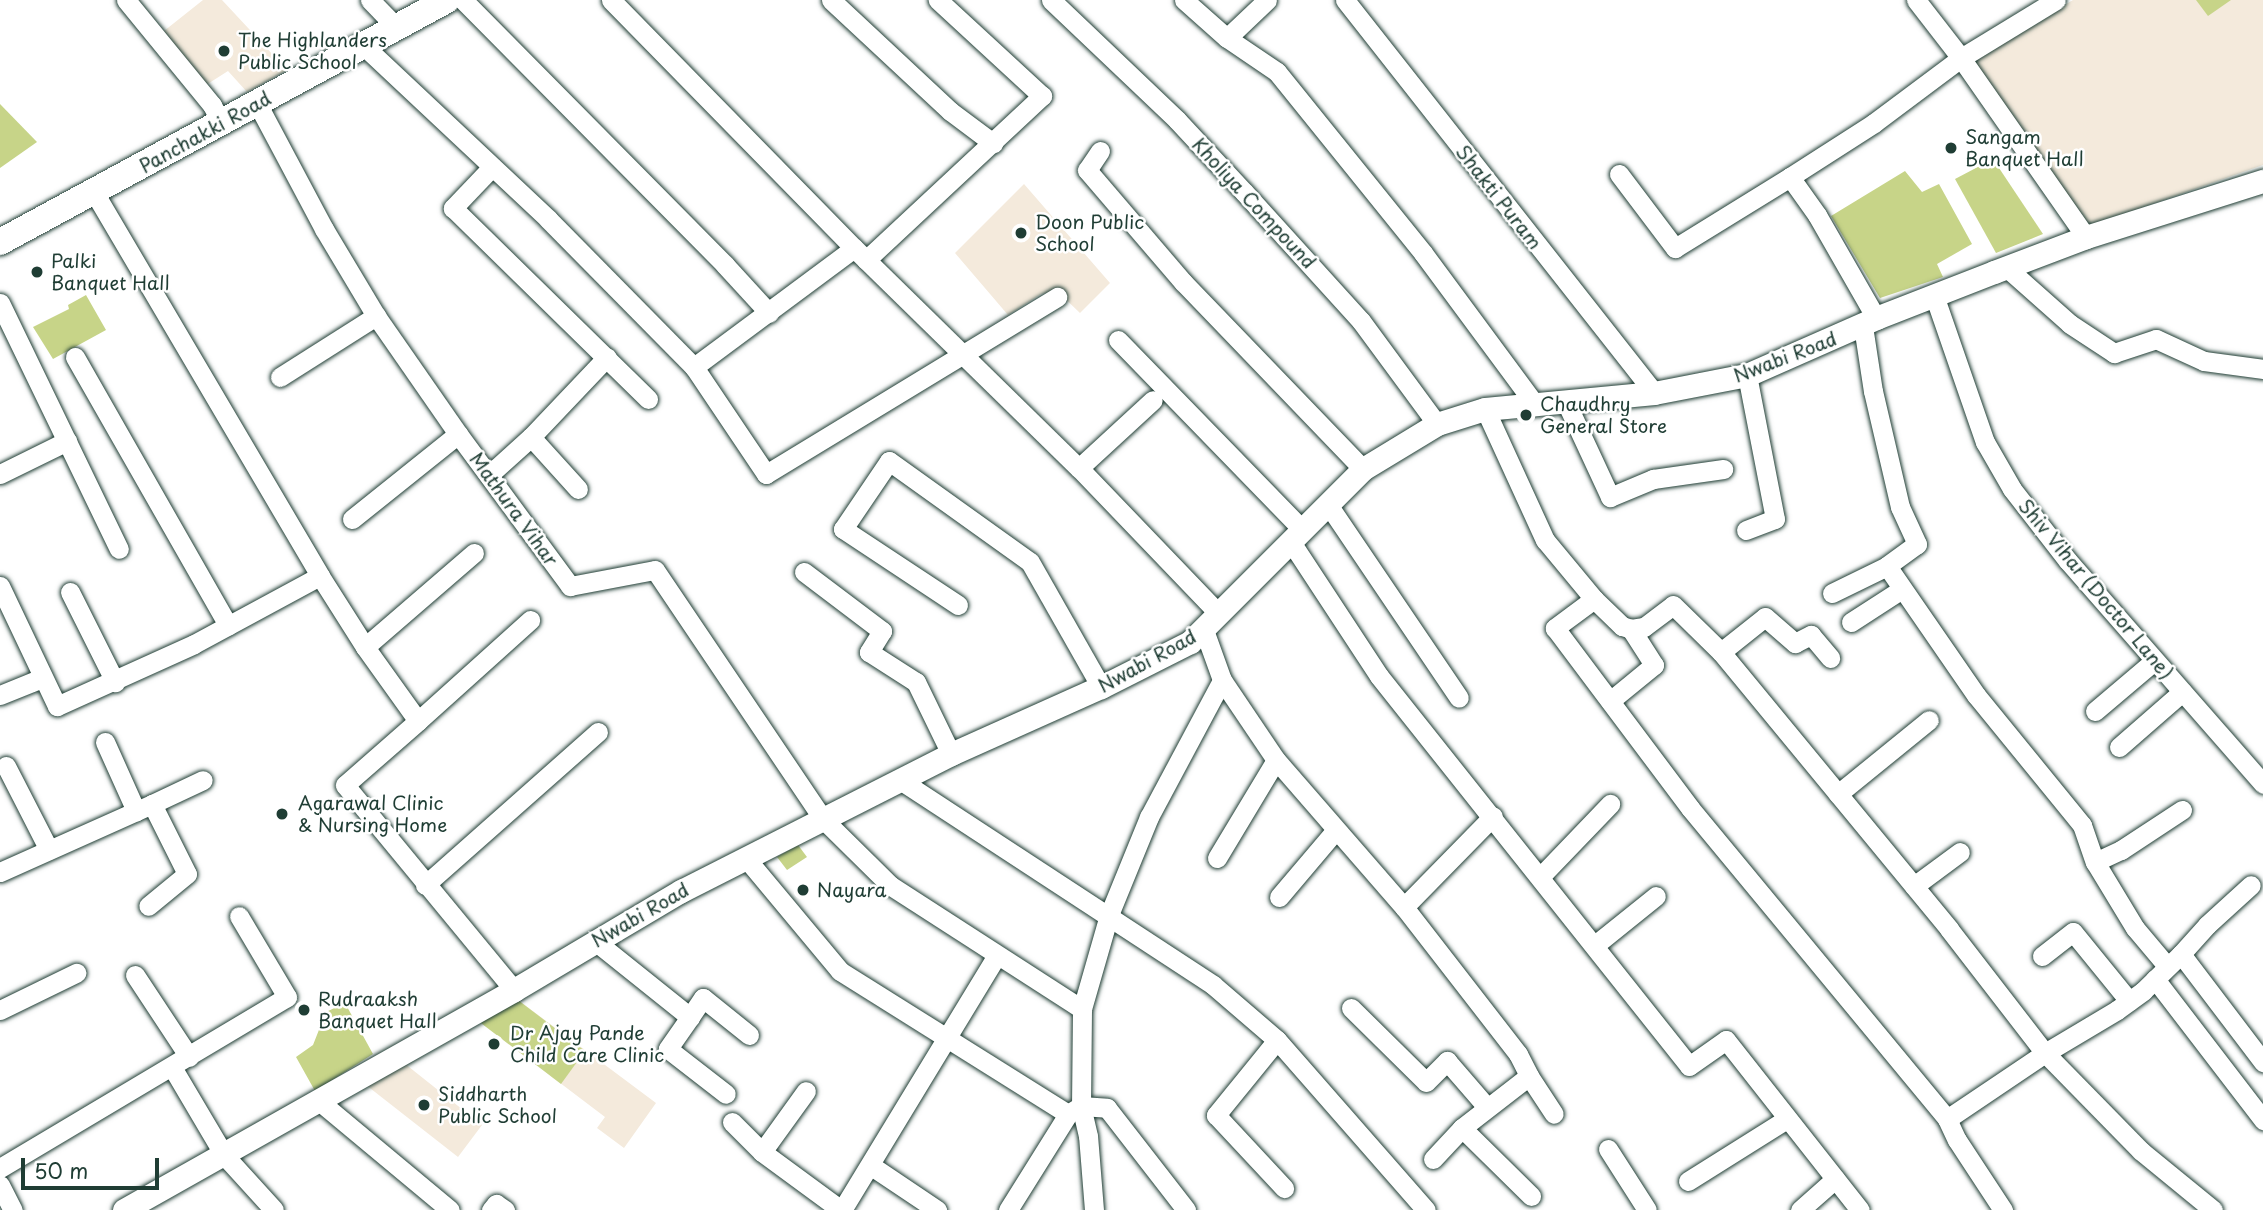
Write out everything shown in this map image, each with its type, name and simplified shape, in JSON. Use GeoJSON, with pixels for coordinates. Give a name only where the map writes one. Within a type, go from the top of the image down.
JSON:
{"type":"FeatureCollection","features":[{"type":"Feature","properties":{"kind":"main road","name":"Panchakki Road"},"geometry":{"type":"LineString","coordinates":[[0,242],[447,0]]}},
{"type":"Feature","properties":{"kind":"street"},"geometry":{"type":"LineString","coordinates":[[127,0],[212,105],[221,123]]}},
{"type":"Feature","properties":{"kind":"street"},"geometry":{"type":"LineString","coordinates":[[370,0],[396,27]]}},
{"type":"Feature","properties":{"kind":"street"},"geometry":{"type":"LineString","coordinates":[[463,0],[769,313]]}},
{"type":"Feature","properties":{"kind":"street"},"geometry":{"type":"LineString","coordinates":[[611,0],[860,254],[1079,468],[1211,622],[1222,680],[1276,760],[1335,831],[1404,906],[1518,1054],[1529,1076],[1555,1114]]}},
{"type":"Feature","properties":{"kind":"street"},"geometry":{"type":"LineString","coordinates":[[831,0],[940,103],[993,143]]}},
{"type":"Feature","properties":{"kind":"street"},"geometry":{"type":"LineString","coordinates":[[694,367],[769,313],[860,254],[993,143],[1042,96],[937,0]]}},
{"type":"Feature","properties":{"kind":"street","name":"Kholiya Compound"},"geometry":{"type":"LineString","coordinates":[[1051,0],[1177,120],[1361,320],[1437,424]]}},
{"type":"Feature","properties":{"kind":"street"},"geometry":{"type":"LineString","coordinates":[[1184,0],[1227,37],[1278,72],[1423,253],[1534,403]]}},
{"type":"Feature","properties":{"kind":"street"},"geometry":{"type":"LineString","coordinates":[[1227,37],[1267,0]]}},
{"type":"Feature","properties":{"kind":"street","name":"Shakti Puram"},"geometry":{"type":"LineString","coordinates":[[1345,0],[1654,393]]}},
{"type":"Feature","properties":{"kind":"street"},"geometry":{"type":"LineString","coordinates":[[1916,0],[1961,58],[2086,237]]}},
{"type":"Feature","properties":{"kind":"street"},"geometry":{"type":"LineString","coordinates":[[1619,174],[1675,248],[1874,123],[1961,58],[2056,0]]}},
{"type":"Feature","properties":{"kind":"street"},"geometry":{"type":"LineString","coordinates":[[364,46],[492,167],[694,367],[766,474],[1056,297]]}},
{"type":"Feature","properties":{"kind":"street","name":"Mathura Vihar"},"geometry":{"type":"LineString","coordinates":[[257,103],[324,229],[376,316],[458,434],[570,586],[655,570],[823,819]]}},
{"type":"Feature","properties":{"kind":"street"},"geometry":{"type":"LineString","coordinates":[[1100,151],[1087,170],[1183,282],[1363,469]]}},
{"type":"Feature","properties":{"kind":"street"},"geometry":{"type":"LineString","coordinates":[[492,167],[453,208],[648,399]]}},
{"type":"Feature","properties":{"kind":"street"},"geometry":{"type":"LineString","coordinates":[[1790,177],[1817,215],[1870,322],[1873,391],[1900,507],[1917,544],[1887,566],[1832,593]]}},
{"type":"Feature","properties":{"kind":"street","name":"Nwabi Road"},"geometry":{"type":"LineString","coordinates":[[124,1210],[745,858],[951,754],[1101,687],[1190,642],[1363,469],[1437,424],[1485,410],[1654,393],[1746,375],[1934,295],[2086,237],[2263,181]]}},
{"type":"Feature","properties":{"kind":"street"},"geometry":{"type":"LineString","coordinates":[[94,192],[320,576],[365,647],[418,720]]}},
{"type":"Feature","properties":{"kind":"street"},"geometry":{"type":"LineString","coordinates":[[2007,268],[2070,324],[2114,353],[2156,339],[2204,360],[2263,369]]}},
{"type":"Feature","properties":{"kind":"street","name":"Shiv Vihar (Doctor Lane)"},"geometry":{"type":"LineString","coordinates":[[1934,295],[1985,442],[2012,489],[2068,561],[2263,784]]}},
{"type":"Feature","properties":{"kind":"street"},"geometry":{"type":"LineString","coordinates":[[0,303],[120,549]]}},
{"type":"Feature","properties":{"kind":"street"},"geometry":{"type":"LineString","coordinates":[[280,377],[376,316]]}},
{"type":"Feature","properties":{"kind":"street"},"geometry":{"type":"LineString","coordinates":[[1118,340],[1296,535],[1379,676],[1541,876],[1689,1066],[1726,1040],[1860,1210]]}},
{"type":"Feature","properties":{"kind":"street"},"geometry":{"type":"LineString","coordinates":[[490,474],[531,438],[607,357]]}},
{"type":"Feature","properties":{"kind":"street"},"geometry":{"type":"LineString","coordinates":[[75,358],[228,625]]}},
{"type":"Feature","properties":{"kind":"street"},"geometry":{"type":"LineString","coordinates":[[1746,375],[1775,520],[1746,530]]}},
{"type":"Feature","properties":{"kind":"street"},"geometry":{"type":"LineString","coordinates":[[1079,468],[1153,400]]}},
{"type":"Feature","properties":{"kind":"street"},"geometry":{"type":"LineString","coordinates":[[1566,402],[1610,496],[1653,479],[1723,469]]}},
{"type":"Feature","properties":{"kind":"street"},"geometry":{"type":"LineString","coordinates":[[1485,410],[1545,540],[1594,599],[1622,626],[1631,629],[1644,628],[1673,605],[1721,652],[1914,886],[2045,1053],[2141,1151],[2213,1210]]}},
{"type":"Feature","properties":{"kind":"street"},"geometry":{"type":"LineString","coordinates":[[352,520],[458,434]]}},
{"type":"Feature","properties":{"kind":"street"},"geometry":{"type":"LineString","coordinates":[[531,438],[578,489]]}},
{"type":"Feature","properties":{"kind":"street"},"geometry":{"type":"LineString","coordinates":[[0,474],[67,441]]}},
{"type":"Feature","properties":{"kind":"street"},"geometry":{"type":"LineString","coordinates":[[958,605],[843,530],[889,461],[1030,562],[1101,687]]}},
{"type":"Feature","properties":{"kind":"street"},"geometry":{"type":"LineString","coordinates":[[1327,503],[1459,698]]}},
{"type":"Feature","properties":{"kind":"street"},"geometry":{"type":"LineString","coordinates":[[365,647],[474,553]]}},
{"type":"Feature","properties":{"kind":"street"},"geometry":{"type":"LineString","coordinates":[[1887,566],[1976,695],[2082,825],[2095,862],[2135,928],[2168,966],[2263,1062]]}},
{"type":"Feature","properties":{"kind":"street"},"geometry":{"type":"LineString","coordinates":[[804,572],[882,631],[869,652],[916,682],[951,754]]}},
{"type":"Feature","properties":{"kind":"street"},"geometry":{"type":"LineString","coordinates":[[0,586],[57,706],[115,682],[320,576]]}},
{"type":"Feature","properties":{"kind":"street"},"geometry":{"type":"LineString","coordinates":[[1851,622],[1902,589]]}},
{"type":"Feature","properties":{"kind":"street"},"geometry":{"type":"LineString","coordinates":[[70,592],[115,682]]}},
{"type":"Feature","properties":{"kind":"street"},"geometry":{"type":"LineString","coordinates":[[1594,599],[1555,628],[1690,808],[1947,1119],[1957,1140],[2003,1210]]}},
{"type":"Feature","properties":{"kind":"street"},"geometry":{"type":"LineString","coordinates":[[1721,652],[1765,617],[1795,643],[1811,635],[1830,659]]}},
{"type":"Feature","properties":{"kind":"street"},"geometry":{"type":"LineString","coordinates":[[514,990],[345,785],[530,620]]}},
{"type":"Feature","properties":{"kind":"street"},"geometry":{"type":"LineString","coordinates":[[1610,701],[1654,665],[1631,629]]}},
{"type":"Feature","properties":{"kind":"street"},"geometry":{"type":"LineString","coordinates":[[2095,711],[2154,661]]}},
{"type":"Feature","properties":{"kind":"street"},"geometry":{"type":"LineString","coordinates":[[0,695],[42,678]]}},
{"type":"Feature","properties":{"kind":"street"},"geometry":{"type":"LineString","coordinates":[[1008,1210],[1075,1110],[1082,1009],[1109,915],[1149,817],[1222,680]]}},
{"type":"Feature","properties":{"kind":"street"},"geometry":{"type":"LineString","coordinates":[[2119,747],[2182,692]]}},
{"type":"Feature","properties":{"kind":"street"},"geometry":{"type":"LineString","coordinates":[[1838,794],[1929,720]]}},
{"type":"Feature","properties":{"kind":"street"},"geometry":{"type":"LineString","coordinates":[[425,885],[598,732]]}},
{"type":"Feature","properties":{"kind":"street"},"geometry":{"type":"LineString","coordinates":[[105,742],[187,874],[148,906]]}},
{"type":"Feature","properties":{"kind":"street"},"geometry":{"type":"LineString","coordinates":[[1217,858],[1276,760]]}},
{"type":"Feature","properties":{"kind":"street"},"geometry":{"type":"LineString","coordinates":[[6,766],[49,850]]}},
{"type":"Feature","properties":{"kind":"street"},"geometry":{"type":"LineString","coordinates":[[0,872],[203,780]]}},
{"type":"Feature","properties":{"kind":"street"},"geometry":{"type":"LineString","coordinates":[[900,780],[1213,985],[1277,1040],[1426,1210]]}},
{"type":"Feature","properties":{"kind":"street"},"geometry":{"type":"LineString","coordinates":[[1541,876],[1610,804]]}},
{"type":"Feature","properties":{"kind":"street"},"geometry":{"type":"LineString","coordinates":[[2095,862],[2121,850],[2182,810]]}},
{"type":"Feature","properties":{"kind":"street"},"geometry":{"type":"LineString","coordinates":[[1404,906],[1493,816]]}},
{"type":"Feature","properties":{"kind":"street"},"geometry":{"type":"LineString","coordinates":[[823,819],[891,886],[1082,1009]]}},
{"type":"Feature","properties":{"kind":"street"},"geometry":{"type":"LineString","coordinates":[[1279,897],[1335,831]]}},
{"type":"Feature","properties":{"kind":"street"},"geometry":{"type":"LineString","coordinates":[[1914,886],[1960,852]]}},
{"type":"Feature","properties":{"kind":"street"},"geometry":{"type":"LineString","coordinates":[[745,858],[840,971],[947,1038],[1075,1110],[1107,1108],[1186,1210]]}},
{"type":"Feature","properties":{"kind":"street"},"geometry":{"type":"LineString","coordinates":[[1947,1119],[2129,1001],[2251,885]]}},
{"type":"Feature","properties":{"kind":"street"},"geometry":{"type":"LineString","coordinates":[[1595,945],[1657,896]]}},
{"type":"Feature","properties":{"kind":"street"},"geometry":{"type":"LineString","coordinates":[[0,1168],[287,997],[239,916]]}},
{"type":"Feature","properties":{"kind":"street"},"geometry":{"type":"LineString","coordinates":[[2042,956],[2073,932],[2129,1001]]}},
{"type":"Feature","properties":{"kind":"street"},"geometry":{"type":"LineString","coordinates":[[595,941],[690,1017]]}},
{"type":"Feature","properties":{"kind":"street"},"geometry":{"type":"LineString","coordinates":[[732,1122],[762,1152],[842,1210],[997,955]]}},
{"type":"Feature","properties":{"kind":"street"},"geometry":{"type":"LineString","coordinates":[[2168,966],[2263,1120]]}},
{"type":"Feature","properties":{"kind":"street"},"geometry":{"type":"LineString","coordinates":[[0,1010],[76,973]]}},
{"type":"Feature","properties":{"kind":"street"},"geometry":{"type":"LineString","coordinates":[[135,975],[181,1062],[224,1155],[274,1210]]}},
{"type":"Feature","properties":{"kind":"street"},"geometry":{"type":"LineString","coordinates":[[726,1094],[668,1049],[703,999],[749,1035]]}},
{"type":"Feature","properties":{"kind":"street"},"geometry":{"type":"LineString","coordinates":[[1351,1008],[1426,1082],[1447,1061],[1486,1106]]}},
{"type":"Feature","properties":{"kind":"street"},"geometry":{"type":"LineString","coordinates":[[1277,1040],[1216,1115],[1284,1188]]}},
{"type":"Feature","properties":{"kind":"street"},"geometry":{"type":"LineString","coordinates":[[1433,1159],[1486,1106],[1529,1076]]}},
{"type":"Feature","properties":{"kind":"street"},"geometry":{"type":"LineString","coordinates":[[762,1152],[806,1091]]}},
{"type":"Feature","properties":{"kind":"street"},"geometry":{"type":"LineString","coordinates":[[318,1101],[450,1210]]}},
{"type":"Feature","properties":{"kind":"street"},"geometry":{"type":"LineString","coordinates":[[1075,1110],[1088,1136],[1094,1210]]}},
{"type":"Feature","properties":{"kind":"street"},"geometry":{"type":"LineString","coordinates":[[1688,1181],[1787,1119]]}},
{"type":"Feature","properties":{"kind":"street"},"geometry":{"type":"LineString","coordinates":[[1462,1128],[1531,1196]]}},
{"type":"Feature","properties":{"kind":"street"},"geometry":{"type":"LineString","coordinates":[[1608,1149],[1647,1210]]}},
{"type":"Feature","properties":{"kind":"street"},"geometry":{"type":"LineString","coordinates":[[870,1165],[937,1210]]}},
{"type":"Feature","properties":{"kind":"street"},"geometry":{"type":"LineString","coordinates":[[1800,1210],[1835,1179]]}},
{"type":"Feature","properties":{"kind":"street"},"geometry":{"type":"LineString","coordinates":[[0,1185],[13,1210]]}},
{"type":"Feature","properties":{"kind":"street"},"geometry":{"type":"LineString","coordinates":[[491,1210],[496,1204],[505,1210]]}},
{"type":"Feature","properties":{"kind":"shaded area","name":"The Highlanders Public School"},"geometry":{"type":"Polygon","coordinates":[[[203,0],[222,0],[287,70],[247,92],[228,71],[206,85],[164,31],[203,0]]]}},
{"type":"Feature","properties":{"kind":"shaded area"},"geometry":{"type":"Polygon","coordinates":[[[2073,0],[2263,0],[2263,165],[2087,227],[1972,59],[2073,0]]]}},
{"type":"Feature","properties":{"kind":"shaded area","name":"Doon Public School"},"geometry":{"type":"Polygon","coordinates":[[[1024,184],[1110,283],[1080,313],[1057,291],[1041,294],[1008,315],[955,253],[1024,184]]]}},
{"type":"Feature","properties":{"kind":"shaded area"},"geometry":{"type":"Polygon","coordinates":[[[514,997],[656,1103],[624,1148],[597,1128],[605,1117],[477,1020],[514,997]]]}},
{"type":"Feature","properties":{"kind":"shaded area","name":"Siddharth Public School"},"geometry":{"type":"Polygon","coordinates":[[[404,1063],[482,1125],[458,1157],[366,1085],[404,1063]]]}},
{"type":"Feature","properties":{"kind":"green space"},"geometry":{"type":"Polygon","coordinates":[[[2196,0],[2231,0],[2208,16],[2196,0]]]}},
{"type":"Feature","properties":{"kind":"green space"},"geometry":{"type":"Polygon","coordinates":[[[0,104],[37,142],[0,168],[0,104]]]}},
{"type":"Feature","properties":{"kind":"green space"},"geometry":{"type":"Polygon","coordinates":[[[1993,159],[2043,234],[1996,253],[1955,179],[1993,159]]]}},
{"type":"Feature","properties":{"kind":"green space"},"geometry":{"type":"Polygon","coordinates":[[[1905,171],[1922,192],[1939,184],[1972,244],[1937,264],[1943,277],[1880,298],[1831,216],[1905,171]]]}},
{"type":"Feature","properties":{"kind":"green space"},"geometry":{"type":"Polygon","coordinates":[[[86,295],[106,330],[53,359],[33,327],[69,309],[68,305],[86,295]]]}},
{"type":"Feature","properties":{"kind":"green space"},"geometry":{"type":"Polygon","coordinates":[[[798,845],[807,857],[787,870],[777,857],[798,845]]]}},
{"type":"Feature","properties":{"kind":"green space"},"geometry":{"type":"Polygon","coordinates":[[[514,997],[585,1051],[561,1084],[477,1020],[514,997]]]}},
{"type":"Feature","properties":{"kind":"green space"},"geometry":{"type":"Polygon","coordinates":[[[345,1003],[373,1054],[315,1091],[296,1057],[313,1045],[326,1012],[345,1003]]]}},
{"type":"Feature","properties":{"kind":"place","name":"The Highlanders Public School"},"geometry":{"type":"Point","coordinates":[224,51]}},
{"type":"Feature","properties":{"kind":"place","name":"Sangam Banquet Hall"},"geometry":{"type":"Point","coordinates":[1951,148]}},
{"type":"Feature","properties":{"kind":"place","name":"Doon Public School"},"geometry":{"type":"Point","coordinates":[1021,233]}},
{"type":"Feature","properties":{"kind":"place","name":"Palki Banquet Hall"},"geometry":{"type":"Point","coordinates":[37,272]}},
{"type":"Feature","properties":{"kind":"place","name":"Chaudhry General Store"},"geometry":{"type":"Point","coordinates":[1526,415]}},
{"type":"Feature","properties":{"kind":"place","name":"Agarawal Clinic & Nursing Home"},"geometry":{"type":"Point","coordinates":[282,814]}},
{"type":"Feature","properties":{"kind":"place","name":"Nayara"},"geometry":{"type":"Point","coordinates":[803,890]}},
{"type":"Feature","properties":{"kind":"place","name":"Rudraaksh Banquet Hall"},"geometry":{"type":"Point","coordinates":[304,1010]}},
{"type":"Feature","properties":{"kind":"place","name":"Dr Ajay Pande Child Care Clinic"},"geometry":{"type":"Point","coordinates":[494,1044]}},
{"type":"Feature","properties":{"kind":"place","name":"Siddharth Public School"},"geometry":{"type":"Point","coordinates":[424,1105]}}]}
